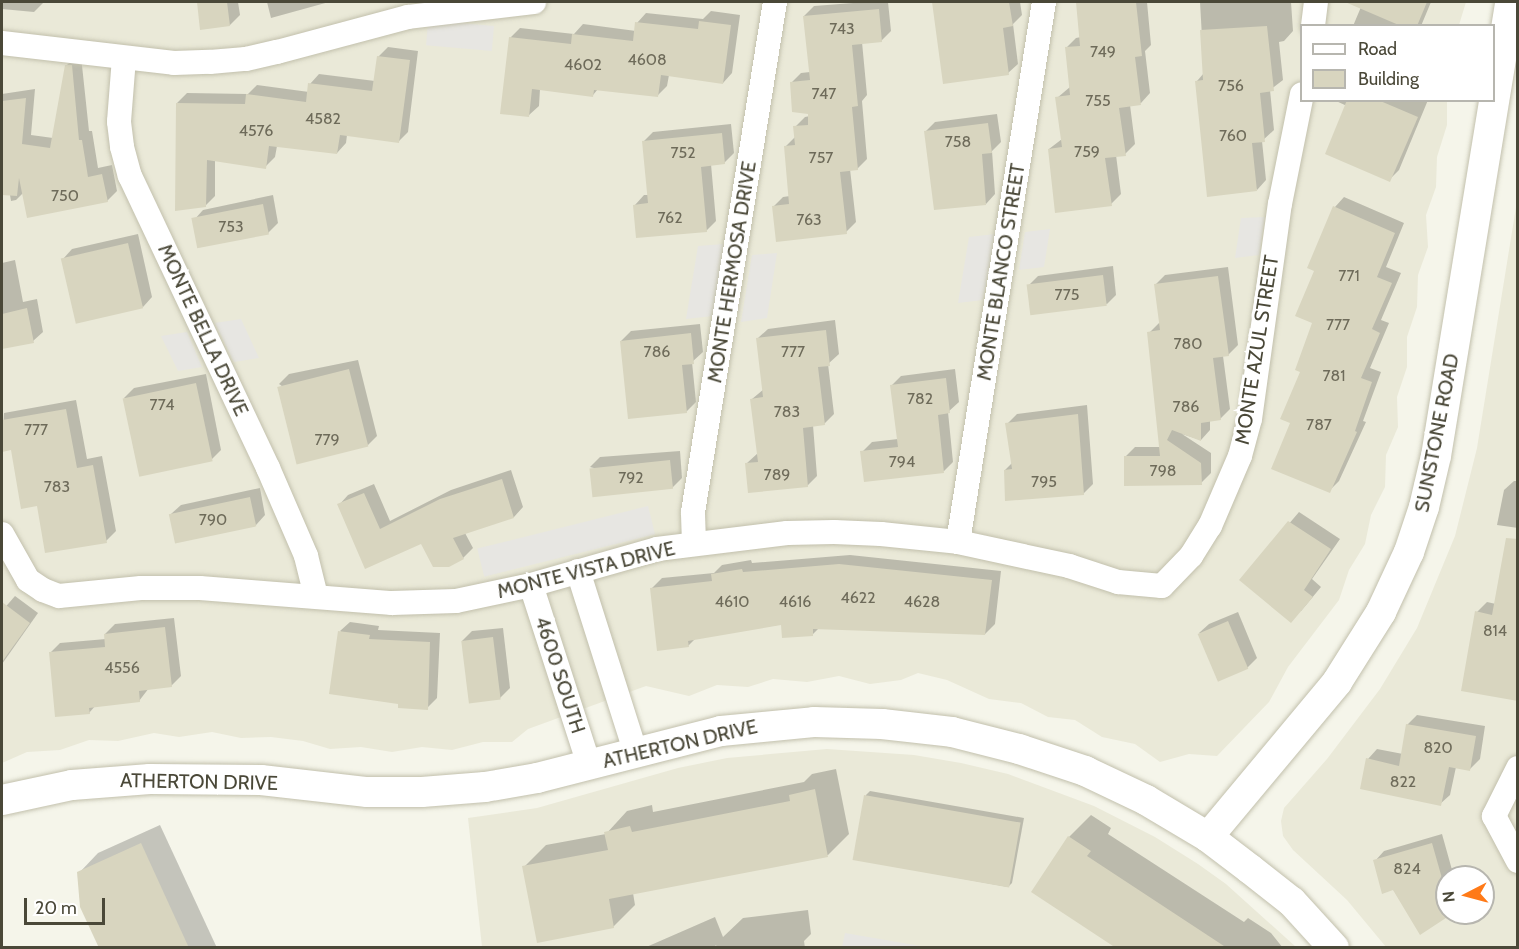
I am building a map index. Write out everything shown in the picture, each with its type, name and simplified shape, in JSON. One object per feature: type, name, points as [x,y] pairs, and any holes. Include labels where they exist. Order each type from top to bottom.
[{"type":"street","points":[[2,43],[174,63],[246,59],[408,17],[534,2]]},
{"type":"street","name":"MONTE HERMOSA DRIVE","points":[[694,543],[693,512],[775,2]]},
{"type":"street","name":"MONTE BLANCO STREET","points":[[958,542],[1044,2]]},
{"type":"street","points":[[1313,24],[1316,2]]},
{"type":"street","name":"SUNSTONE ROAD","points":[[1495,94],[1510,2]]},
{"type":"street","name":"MONTE BELLA DRIVE","points":[[124,58],[119,122],[122,147],[130,176],[268,468],[306,556],[316,596]]},
{"type":"street","name":"MONTE AZUL STREET","points":[[1162,586],[1191,556],[1210,526],[1240,456],[1250,419],[1280,204],[1300,102]]},
{"type":"street","name":"SUNSTONE ROAD","points":[[1208,837],[1325,700],[1381,612],[1409,552],[1424,507],[1436,456],[1494,102]]},
{"type":"street","name":"MONTE VISTA DRIVE","points":[[2,534],[18,567],[28,580],[43,590],[59,596],[141,588],[200,588],[392,603],[456,601],[531,585],[657,549],[787,533],[834,532],[958,542],[1048,561],[1118,582],[1162,586]]},
{"type":"street","points":[[578,571],[635,751]]},
{"type":"street","name":"4600 SOUTH","points":[[531,585],[589,765]]},
{"type":"street","name":"ATHERTON DRIVE","points":[[2,801],[72,785],[150,779],[261,780],[367,792],[422,792],[485,787],[589,765],[635,751],[720,731],[775,724],[882,724],[952,732],[1019,749],[1086,771],[1146,800],[1208,837],[1292,902],[1334,948]]},
{"type":"street","points":[[1518,768],[1494,816],[1518,861]]},
{"type":"shaded area","points":[[2,2],[1466,2],[1459,24],[1300,24],[1300,102],[1447,102],[1447,125],[1437,157],[1436,187],[1426,215],[1428,247],[1418,275],[1417,307],[1407,337],[1407,367],[1397,397],[1398,427],[1386,455],[1385,487],[1371,515],[1365,544],[1349,570],[1339,600],[1288,667],[1269,702],[1217,756],[1189,754],[1160,762],[1135,744],[1102,737],[1075,720],[1048,717],[1021,703],[989,699],[947,680],[918,673],[901,680],[870,684],[839,676],[807,682],[773,679],[748,687],[717,685],[689,696],[646,686],[528,729],[512,742],[483,742],[452,750],[422,747],[392,752],[361,747],[330,749],[303,741],[271,737],[241,738],[212,732],[179,737],[154,733],[118,741],[89,740],[60,750],[27,752],[2,763]]},
{"type":"shaded area","points":[[428,20],[494,26],[492,51],[426,45]]},
{"type":"shaded area","points":[[1517,201],[1517,947],[1386,947],[1347,900],[1293,850],[1283,836],[1281,821],[1284,808],[1327,759],[1380,689],[1417,628],[1455,536],[1477,448]]},
{"type":"shaded area","points":[[1265,217],[1259,255],[1235,258],[1241,218]]},
{"type":"shaded area","points":[[1050,229],[1044,267],[1019,270],[1025,232]]},
{"type":"shaded area","points":[[995,234],[983,300],[958,303],[969,237]]},
{"type":"shaded area","points":[[724,244],[713,316],[686,319],[698,246]]},
{"type":"shaded area","points":[[777,253],[767,318],[741,322],[752,255]]},
{"type":"shaded area","points":[[241,319],[259,358],[234,362],[215,323]]},
{"type":"shaded area","points":[[187,332],[202,367],[178,371],[161,336]]},
{"type":"shaded area","points":[[648,506],[655,534],[484,577],[477,549]]},
{"type":"shaded area","points":[[827,749],[914,755],[961,763],[1008,774],[1094,806],[1155,837],[1198,864],[1226,884],[1296,947],[482,947],[468,818],[537,808],[678,768],[727,758]]},
{"type":"shaded area","points":[[845,933],[926,947],[842,947]]},
{"type":"building","points":[[197,2],[227,2],[230,26],[200,30]]},
{"type":"building","points":[[932,2],[1009,2],[1013,26],[1003,28],[1009,75],[943,84]]},
{"type":"building","points":[[1076,2],[1136,2],[1142,56],[1135,57],[1141,105],[1119,108],[1126,156],[1105,158],[1112,206],[1055,213],[1048,149],[1062,147],[1055,97],[1070,95],[1065,47],[1080,46]]},
{"type":"building","points":[[1345,2],[1427,2],[1418,24],[1396,24]]},
{"type":"building","points":[[879,9],[882,42],[852,45],[858,106],[852,107],[858,170],[840,172],[847,234],[776,242],[772,206],[789,204],[784,146],[795,145],[793,126],[808,125],[808,114],[792,112],[790,82],[810,80],[803,16]]},
{"type":"building","points":[[699,21],[731,25],[723,84],[661,75],[658,97],[594,90],[593,97],[532,89],[529,117],[500,114],[509,37],[571,44],[572,34],[633,41],[635,22],[698,29]]},
{"type":"building","points":[[1267,26],[1274,91],[1260,93],[1265,142],[1252,143],[1257,191],[1207,197],[1195,81],[1203,80],[1200,30]]},
{"type":"building","points":[[377,56],[410,60],[399,143],[340,135],[337,154],[269,146],[266,169],[207,160],[206,207],[175,211],[176,103],[245,104],[246,94],[306,102],[308,83],[372,91]]},
{"type":"building","points":[[65,65],[72,65],[79,140],[82,140],[88,177],[102,174],[108,202],[27,218],[19,178],[17,196],[2,195],[2,101],[26,98],[22,144],[50,148]]},
{"type":"building","points":[[1346,102],[1383,102],[1418,117],[1390,182],[1325,154]]},
{"type":"building","points":[[988,123],[992,153],[982,154],[986,205],[934,210],[924,131]]},
{"type":"building","points":[[722,133],[725,164],[701,167],[707,232],[636,238],[633,205],[648,203],[642,141]]},
{"type":"building","points":[[263,204],[269,234],[197,248],[191,218]]},
{"type":"building","points":[[1333,206],[1395,233],[1377,277],[1392,283],[1372,329],[1380,333],[1361,378],[1372,382],[1355,431],[1357,432],[1330,493],[1271,469],[1290,423],[1280,419],[1300,372],[1295,370],[1312,323],[1295,316],[1314,271],[1307,268]]},
{"type":"building","points":[[128,243],[143,308],[76,324],[61,259]]},
{"type":"building","points":[[1103,275],[1107,306],[1030,315],[1027,284]]},
{"type":"building","points":[[1218,276],[1229,356],[1213,358],[1221,420],[1201,423],[1201,441],[1172,430],[1167,440],[1201,463],[1202,485],[1124,486],[1124,456],[1160,456],[1147,332],[1160,330],[1154,284]]},
{"type":"building","points":[[27,308],[34,343],[2,349],[2,314]]},
{"type":"building","points":[[826,330],[830,366],[818,367],[825,425],[803,428],[808,487],[748,493],[745,463],[758,462],[750,399],[763,397],[756,338]]},
{"type":"building","points":[[691,333],[694,364],[682,365],[687,413],[628,419],[620,341]]},
{"type":"building","points":[[349,369],[368,447],[297,465],[277,387]]},
{"type":"building","points":[[946,378],[950,413],[938,415],[944,473],[864,482],[860,451],[898,447],[890,385]]},
{"type":"building","points":[[196,383],[213,461],[139,477],[123,399]]},
{"type":"building","points":[[66,409],[77,468],[93,465],[107,543],[45,553],[37,506],[21,509],[11,450],[2,452],[2,420]]},
{"type":"building","points":[[1078,414],[1084,495],[1005,501],[1004,470],[1012,469],[1005,423]]},
{"type":"building","points":[[670,460],[673,489],[592,497],[589,468]]},
{"type":"building","points":[[502,479],[514,518],[453,538],[464,559],[449,567],[433,567],[421,544],[365,569],[337,504],[364,493],[380,529],[440,499]]},
{"type":"building","points":[[250,497],[256,526],[175,544],[169,514]]},
{"type":"building","points":[[1288,521],[1331,549],[1304,590],[1313,597],[1291,623],[1239,580]]},
{"type":"building","points":[[1506,538],[1518,539],[1518,701],[1461,691],[1475,611],[1492,615]]},
{"type":"building","points":[[839,564],[992,580],[985,635],[813,629],[813,636],[782,638],[781,625],[688,641],[689,647],[657,651],[650,588],[712,581],[711,574],[742,569],[743,572]]},
{"type":"building","points":[[2,602],[30,623],[2,662]]},
{"type":"building","points":[[1228,621],[1248,669],[1218,682],[1198,634]]},
{"type":"building","points":[[165,627],[172,687],[139,691],[140,702],[89,708],[90,714],[55,717],[49,652],[105,647],[104,634]]},
{"type":"building","points":[[338,631],[370,635],[369,639],[430,642],[428,710],[398,708],[398,704],[329,694]]},
{"type":"building","points":[[493,637],[501,700],[469,703],[461,641]]},
{"type":"building","points":[[1406,724],[1476,736],[1470,771],[1449,767],[1441,806],[1360,789],[1366,758],[1399,766]]},
{"type":"building","points":[[815,789],[828,857],[609,899],[614,928],[537,943],[522,866],[608,850],[604,832],[630,826],[632,832],[790,801],[789,795]]},
{"type":"building","points":[[864,795],[1021,823],[1009,888],[853,860]]},
{"type":"building","points":[[1068,836],[1091,851],[1087,856],[1227,948],[1116,948],[1031,892]]},
{"type":"building","points":[[141,843],[189,948],[99,948],[80,907],[77,872]]},
{"type":"building","points":[[1432,843],[1438,865],[1435,865],[1435,925],[1420,935],[1393,890],[1382,894],[1373,860]]}]
